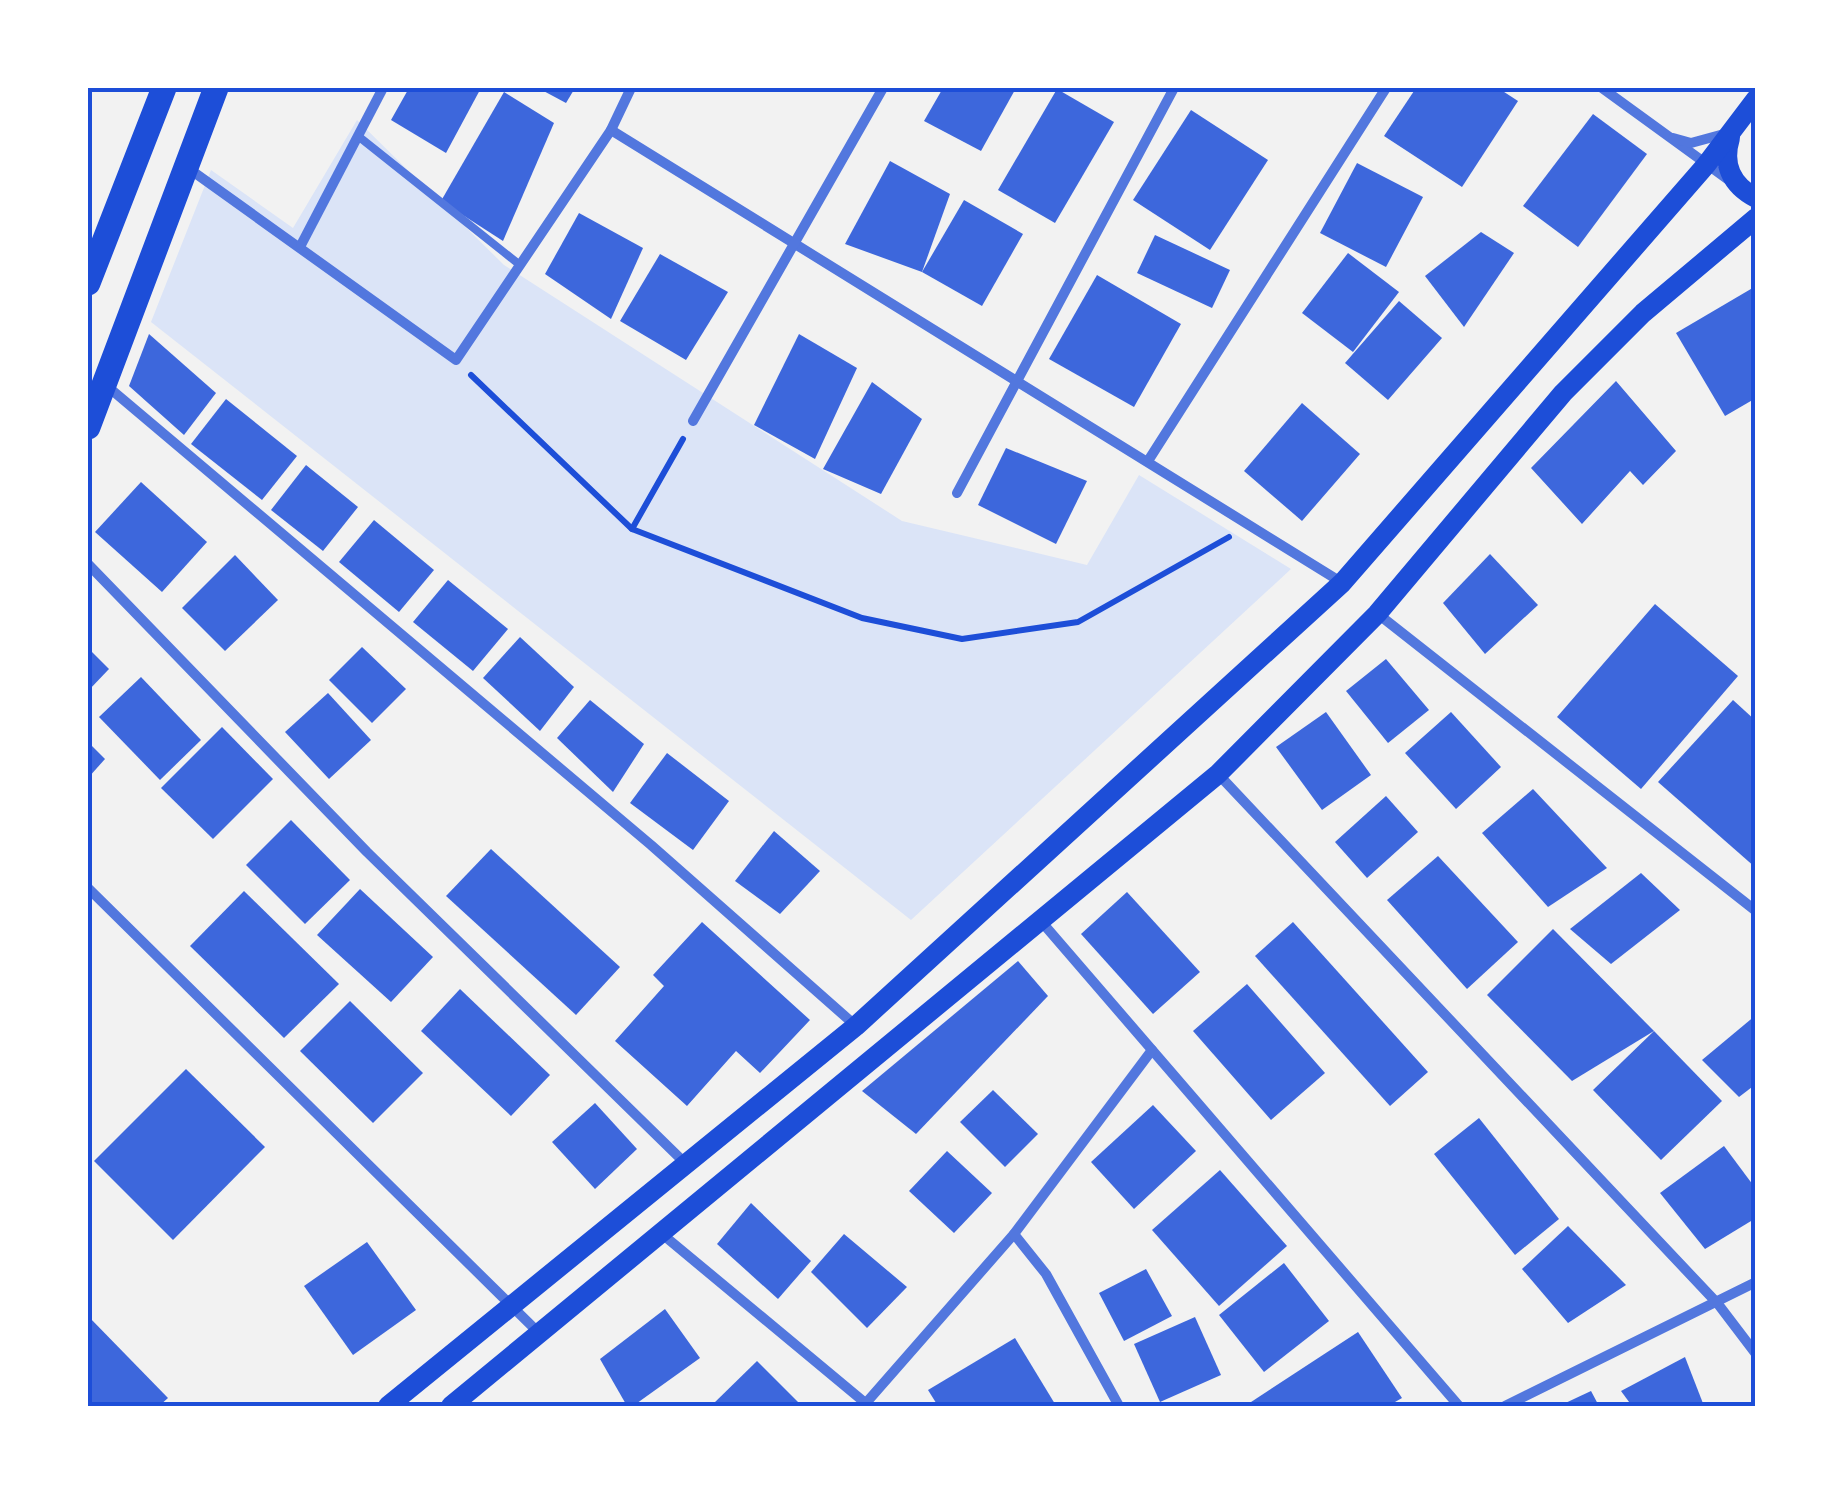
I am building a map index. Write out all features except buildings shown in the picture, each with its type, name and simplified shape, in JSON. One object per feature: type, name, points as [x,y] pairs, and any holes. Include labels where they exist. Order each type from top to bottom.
[{"type":"main road","points":[[88,283],[164,88]]},
{"type":"main road","points":[[88,426],[216,88]]},
{"type":"main road","points":[[388,1406],[515,1308],[856,1026],[1342,582],[1748,119],[1756,99]]},
{"type":"main road","points":[[1748,119],[1731,136],[1727,164],[1749,194]]},
{"type":"main road","points":[[451,1406],[1218,774],[1377,614],[1562,394],[1643,313],[1756,218]]},
{"type":"street","points":[[301,245],[383,88]]},
{"type":"street","points":[[184,166],[301,245],[456,360],[611,130],[631,88]]},
{"type":"street","points":[[693,421],[883,88]]},
{"type":"street","points":[[958,493],[1174,88]]},
{"type":"street","points":[[1148,461],[1386,88]]},
{"type":"street","points":[[1602,88],[1749,194]]},
{"type":"street","points":[[1667,136],[1704,141],[1748,119]]},
{"type":"street","points":[[611,130],[794,247],[1253,524],[1342,582]]},
{"type":"street","points":[[103,382],[651,844],[856,1026]]},
{"type":"street","points":[[88,564],[368,852],[686,1164]]},
{"type":"street","points":[[1377,614],[1756,912]]},
{"type":"street","points":[[1218,774],[1718,1304],[1756,1354]]},
{"type":"street","points":[[88,888],[540,1334]]},
{"type":"street","points":[[1040,920],[1459,1406]]},
{"type":"street","points":[[662,1234],[868,1405],[1014,1234],[1152,1050]]},
{"type":"street","points":[[1014,1234],[1046,1274],[1119,1406]]},
{"type":"street","points":[[1505,1406],[1756,1282]]},
{"type":"lane","points":[[358,136],[520,265]]},
{"type":"path","points":[[456,360],[632,529],[862,618],[962,639],[1078,622],[1253,524]]},
{"type":"path","points":[[632,529],[693,421]]},
{"type":"shaded area","points":[[357,120],[504,265],[902,521],[1087,565],[1139,475],[1291,569],[911,920],[151,322],[211,170],[293,228]]}]
